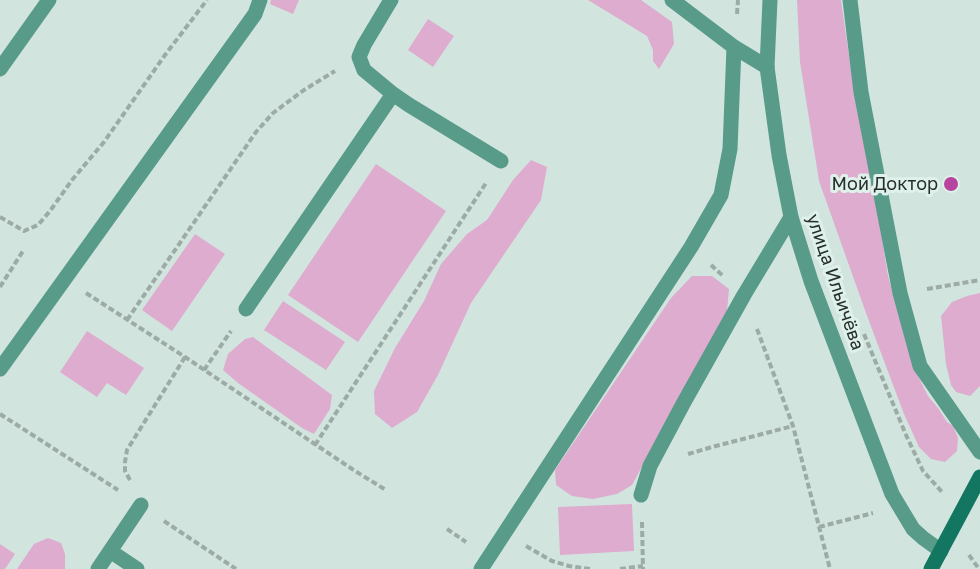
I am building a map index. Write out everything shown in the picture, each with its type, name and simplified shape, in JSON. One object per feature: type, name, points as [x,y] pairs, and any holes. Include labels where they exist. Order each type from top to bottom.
[{"type":"main road","points":[[931,569],[980,477]]},
{"type":"street","points":[[0,69],[49,0]]},
{"type":"street","points":[[0,369],[255,14],[260,0]]},
{"type":"street","points":[[391,0],[359,57],[364,70],[393,94],[501,161]]},
{"type":"street","points":[[672,0],[734,47],[767,67]]},
{"type":"street","name":"улица Ильичёва","points":[[770,0],[767,67],[779,155],[791,217],[811,281],[892,494],[913,529],[941,551]]},
{"type":"street","points":[[850,0],[861,92],[900,293],[920,366],[980,452]]},
{"type":"street","points":[[481,569],[691,247],[721,195],[730,149],[734,47]]},
{"type":"street","points":[[246,309],[393,94]]},
{"type":"street","points":[[641,495],[650,466],[683,404],[791,217]]},
{"type":"street","points":[[98,569],[141,505]]},
{"type":"street","points":[[110,551],[137,569]]},
{"type":"path","points":[[0,217],[24,231],[38,225],[104,142],[207,0]]},
{"type":"path","points":[[126,320],[256,132],[273,113],[304,90],[359,57]]},
{"type":"path","points":[[315,445],[501,161]]},
{"type":"path","points":[[691,247],[744,295],[793,426],[830,569]]},
{"type":"path","points":[[0,287],[23,251]]},
{"type":"path","points":[[65,280],[386,490]]},
{"type":"path","points":[[900,293],[980,280]]},
{"type":"path","points":[[204,370],[246,309]]},
{"type":"path","points":[[861,327],[922,471],[945,495]]},
{"type":"path","points":[[185,357],[127,450],[125,471],[141,505],[236,569]]},
{"type":"path","points":[[0,414],[89,472]]},
{"type":"path","points":[[684,456],[793,426]]},
{"type":"path","points":[[620,569],[643,568],[641,495]]},
{"type":"path","points":[[819,527],[900,506]]},
{"type":"path","points":[[504,534],[552,561],[590,569]]},
{"type":"path","points":[[968,555],[979,569]]},
{"type":"shaded area","points":[[271,0],[299,0],[293,14],[270,4]]},
{"type":"shaded area","points":[[588,0],[641,0],[672,22],[674,44],[659,69],[653,61],[653,50],[647,36]]},
{"type":"shaded area","points":[[797,0],[841,0],[851,70],[888,276],[913,366],[928,396],[947,422],[953,426],[958,438],[957,451],[945,462],[931,459],[919,447],[904,414],[819,181],[800,62]]},
{"type":"shaded area","points":[[428,19],[454,36],[433,67],[408,50]]},
{"type":"shaded area","points":[[531,160],[547,167],[541,200],[471,303],[438,375],[417,412],[392,428],[375,414],[374,391],[395,348],[424,301],[441,264],[467,234],[487,220],[513,180]]},
{"type":"shaded area","points":[[376,164],[446,211],[358,342],[288,295]]},
{"type":"shaded area","points":[[195,234],[225,254],[172,331],[142,310]]},
{"type":"shaded area","points":[[692,276],[712,276],[729,289],[727,311],[632,485],[617,494],[593,499],[572,496],[556,485],[555,470],[671,298]]},
{"type":"shaded area","points":[[980,293],[980,386],[970,396],[956,392],[951,385],[946,364],[941,316],[952,302]]},
{"type":"shaded area","points":[[283,301],[345,342],[326,370],[264,330]]},
{"type":"shaded area","points":[[87,331],[144,368],[126,395],[107,383],[97,397],[60,372]]},
{"type":"shaded area","points":[[253,337],[332,395],[330,409],[314,434],[238,383],[223,370],[228,354],[245,339]]},
{"type":"shaded area","points":[[632,504],[634,551],[560,555],[558,507]]},
{"type":"shaded area","points":[[48,538],[61,543],[65,554],[65,569],[17,569],[34,544]]},
{"type":"shaded area","points":[[0,544],[15,554],[5,569],[0,569]]},
{"type":"place","name":"Мой Доктор","points":[[951,184]]}]
